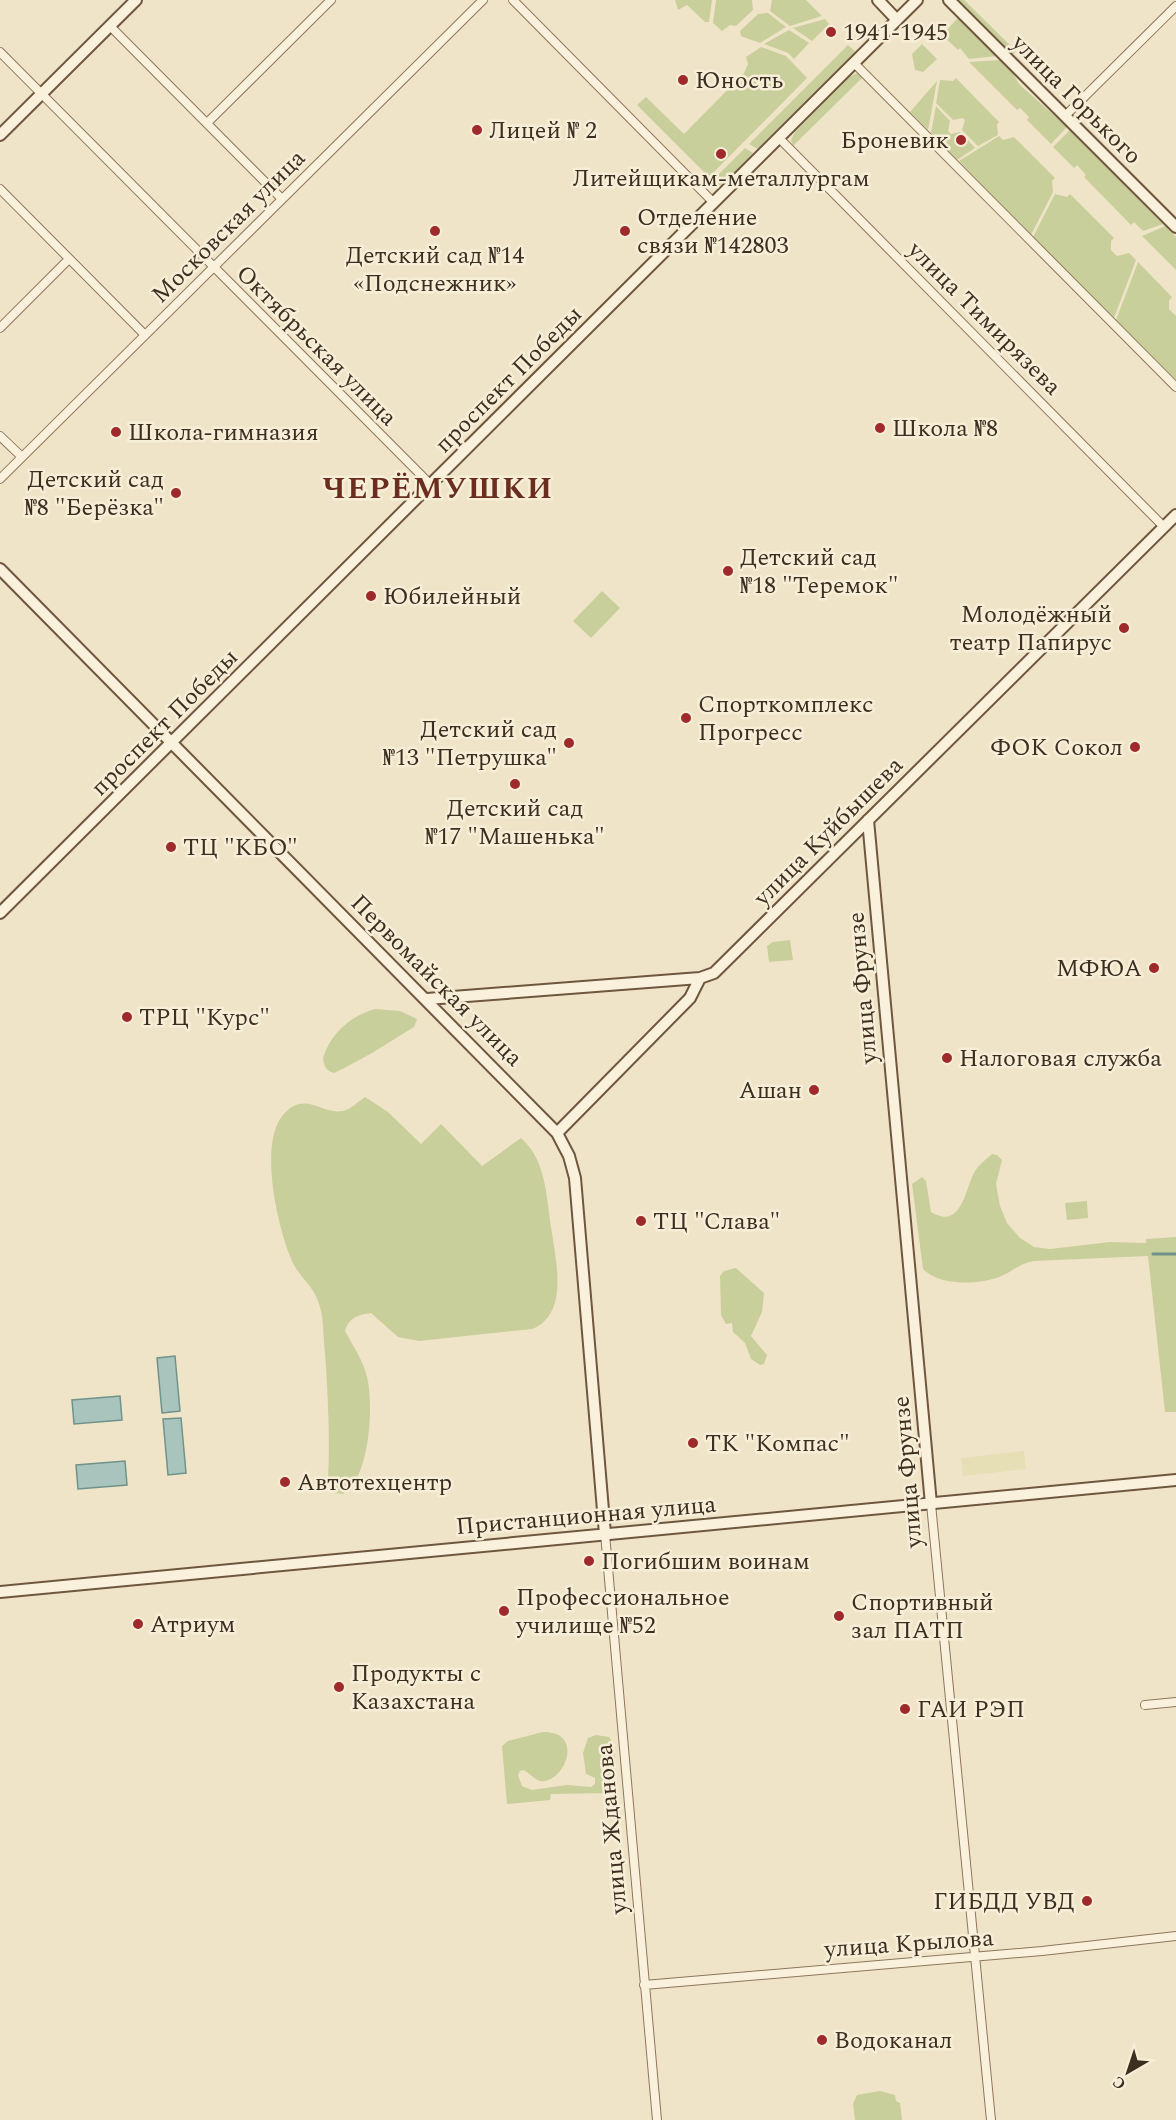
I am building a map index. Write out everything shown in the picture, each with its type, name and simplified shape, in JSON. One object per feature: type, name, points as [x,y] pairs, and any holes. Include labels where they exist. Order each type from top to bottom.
[{"type":"main road","points":[[0,135],[136,0]]},
{"type":"main road","points":[[878,0],[897,20]]},
{"type":"main road","name":"проспект Победы","points":[[0,913],[779,138],[858,66],[917,0]]},
{"type":"main road","name":"улица Горького","points":[[949,0],[1176,227]]},
{"type":"main road","name":"улица Куйбышева","points":[[427,999],[700,978],[720,967],[1176,515]]},
{"type":"main road","name":"Первомайская улица","points":[[0,569],[557,1133],[569,1156],[575,1178],[605,1534]]},
{"type":"main road","name":"улица Фрунзе","points":[[868,820],[932,1504]]},
{"type":"main road","points":[[557,1133],[690,998],[700,978]]},
{"type":"main road","name":"Пристанционная улица","points":[[0,1592],[1176,1480]]},
{"type":"street","points":[[207,123],[331,0]]},
{"type":"street","name":"Московская улица","points":[[0,479],[483,0]]},
{"type":"street","points":[[513,0],[714,203]]},
{"type":"street","points":[[1065,116],[1176,6]]},
{"type":"street","points":[[110,26],[282,199]]},
{"type":"street","name":"Октябрьская улица","points":[[0,52],[431,485]]},
{"type":"street","points":[[858,66],[1176,387]]},
{"type":"street","name":"улица Тимирязева","points":[[779,138],[1164,527]]},
{"type":"street","points":[[0,189],[145,335]]},
{"type":"street","points":[[0,328],[69,259]]},
{"type":"street","points":[[0,436],[22,457]]},
{"type":"street","name":"улица Фрунзе","points":[[932,1504],[991,2120]]},
{"type":"street","name":"улица Жданова","points":[[605,1534],[657,2120]]},
{"type":"street","points":[[1145,1705],[1176,1702]]},
{"type":"street","name":"улица Крылова","points":[[644,1985],[977,1957],[1176,1936]]},
{"type":"shaded area","points":[[1024,1451],[1026,1469],[963,1476],[961,1458]]},
{"type":"green space","points":[[675,0],[712,0],[709,22],[705,22],[687,5],[678,10]]},
{"type":"green space","points":[[716,0],[752,0],[753,10],[736,26],[730,25],[722,31],[713,23]]},
{"type":"green space","points":[[772,0],[806,0],[822,16],[790,26],[770,11]]},
{"type":"green space","points":[[956,0],[964,0],[1016,51],[1012,55]]},
{"type":"green space","points":[[768,13],[786,27],[760,43],[741,36],[740,31],[758,14]]},
{"type":"green space","points":[[958,18],[997,56],[969,59],[960,48],[958,50],[942,35]]},
{"type":"green space","points":[[825,19],[829,24],[812,41],[793,28]]},
{"type":"green space","points":[[789,30],[809,43],[794,59],[788,53],[764,44]]},
{"type":"green space","points":[[922,44],[937,59],[923,72],[915,70],[912,54]]},
{"type":"green space","points":[[848,45],[856,52],[758,149],[749,144]]},
{"type":"green space","points":[[761,47],[786,56],[807,78],[709,177],[637,105],[646,97],[684,134],[744,73],[748,64],[746,57]]},
{"type":"green space","points":[[1000,60],[1011,70],[1019,84],[1067,127],[1051,144],[1027,120],[1029,117],[1020,108],[1017,110],[969,62]]},
{"type":"green space","points":[[857,73],[863,77],[793,146],[791,140],[795,132],[849,77]]},
{"type":"green space","points":[[956,78],[999,122],[998,135],[978,146],[962,130],[965,120],[962,118],[953,120],[936,103],[940,80],[953,81]]},
{"type":"green space","points":[[937,81],[928,130],[910,112]]},
{"type":"green space","points":[[936,106],[950,121],[948,131],[951,134],[960,132],[964,136],[959,134],[955,139],[962,146],[966,142],[965,137],[975,148],[957,160],[931,133]]},
{"type":"green space","points":[[1070,130],[1163,224],[1143,231],[1134,222],[1131,225],[1084,177],[1086,175],[1077,165],[1074,168],[1053,147]]},
{"type":"green space","points":[[999,136],[1003,140],[1014,137],[1055,178],[1052,181],[1053,192],[1031,235],[959,161]]},
{"type":"green space","points":[[745,148],[753,153],[733,176],[721,185],[707,186]]},
{"type":"green space","points":[[1055,194],[1067,197],[1070,194],[1114,238],[1111,241],[1111,250],[1117,256],[1129,253],[1136,260],[1114,318],[1033,237]]},
{"type":"green space","points":[[1165,226],[1176,237],[1176,270],[1142,236]]},
{"type":"green space","points":[[1138,262],[1172,297],[1169,301],[1169,309],[1176,316],[1176,380],[1116,320]]},
{"type":"green space","points":[[602,591],[620,608],[591,638],[573,621]]},
{"type":"green space","points":[[790,940],[793,960],[769,962],[767,946],[773,942]]},
{"type":"green space","points":[[375,1009],[400,1011],[417,1019],[414,1027],[355,1063],[334,1073],[329,1071],[323,1058],[336,1034],[349,1021]]},
{"type":"green space","points":[[365,1097],[388,1112],[421,1144],[441,1124],[482,1166],[521,1138],[536,1158],[544,1182],[556,1258],[557,1286],[556,1300],[551,1312],[544,1322],[532,1329],[419,1341],[398,1337],[371,1313],[351,1320],[345,1331],[367,1377],[370,1422],[368,1440],[359,1473],[352,1486],[343,1494],[335,1493],[328,1480],[328,1401],[321,1312],[315,1293],[292,1261],[281,1229],[273,1187],[272,1146],[276,1128],[283,1115],[291,1107],[307,1104],[338,1111],[348,1109]]},
{"type":"green space","points":[[992,1154],[1002,1160],[996,1184],[1000,1206],[1007,1223],[1020,1238],[1034,1247],[1050,1249],[1110,1242],[1146,1243],[1146,1239],[1176,1237],[1176,1412],[1165,1412],[1148,1256],[1034,1261],[999,1277],[981,1282],[939,1279],[923,1269],[912,1184],[922,1177],[926,1181],[931,1212],[941,1216],[950,1216],[961,1205],[975,1171]]},
{"type":"green space","points":[[1087,1201],[1088,1218],[1067,1220],[1065,1203]]},
{"type":"green space","points":[[736,1268],[764,1293],[762,1312],[751,1336],[767,1355],[764,1364],[760,1365],[751,1359],[745,1343],[733,1332],[732,1323],[726,1324],[721,1315],[720,1276],[724,1271]]},
{"type":"green space","points":[[543,1732],[556,1734],[564,1740],[567,1758],[557,1775],[549,1780],[540,1781],[524,1770],[520,1771],[518,1775],[522,1786],[532,1790],[567,1785],[591,1787],[595,1784],[595,1778],[586,1774],[583,1753],[588,1738],[596,1735],[609,1737],[614,1748],[616,1773],[612,1793],[551,1794],[550,1800],[507,1804],[502,1746],[508,1741]]},
{"type":"green space","points":[[880,2091],[895,2095],[896,2101],[900,2103],[902,2120],[855,2120],[853,2104],[857,2095]]},
{"type":"water","points":[[175,1356],[180,1411],[162,1413],[157,1358]]},
{"type":"water","points":[[120,1396],[122,1420],[74,1424],[72,1400]]},
{"type":"water","points":[[181,1418],[186,1473],[168,1475],[163,1419]]},
{"type":"water","points":[[125,1461],[127,1485],[78,1489],[76,1465]]},
{"type":"waterway","points":[[1153,1254],[1176,1254]]},
{"type":"place","name":"1941-1945","points":[[831,32]]},
{"type":"place","name":"Юность","points":[[683,80]]},
{"type":"place","name":"Лицей № 2","points":[[477,130]]},
{"type":"place","name":"Броневик","points":[[961,140]]},
{"type":"place","name":"Литейщикам-металлургам","points":[[721,154]]},
{"type":"place","name":"Детский сад №14 «Подснежник»","points":[[435,231]]},
{"type":"place","name":"Отделение связи №142803","points":[[625,231]]},
{"type":"place","name":"Школа №8","points":[[880,428]]},
{"type":"place","name":"Школа-гимназия","points":[[116,432]]},
{"type":"place","name":"Детский сад №8 \"Берёзка\"","points":[[176,493]]},
{"type":"place","name":"Детский сад №18 \"Теремок\"","points":[[728,571]]},
{"type":"place","name":"Юбилейный","points":[[371,596]]},
{"type":"place","name":"Молодёжный театр Папирус","points":[[1124,628]]},
{"type":"place","name":"Спорткомплекс Прогресс","points":[[686,718]]},
{"type":"place","name":"Детский сад №13 \"Петрушка\"","points":[[569,743]]},
{"type":"place","name":"ФОК Сокол","points":[[1135,747]]},
{"type":"place","name":"Детский сад №17 \"Машенька\"","points":[[515,784]]},
{"type":"place","name":"ТЦ \"КБО\"","points":[[171,847]]},
{"type":"place","name":"МФЮА","points":[[1154,968]]},
{"type":"place","name":"ТРЦ \"Курс\"","points":[[127,1017]]},
{"type":"place","name":"Налоговая служба","points":[[947,1058]]},
{"type":"place","name":"Ашан","points":[[814,1090]]},
{"type":"place","name":"ТЦ \"Слава\"","points":[[641,1221]]},
{"type":"place","name":"ТК \"Компас\"","points":[[693,1443]]},
{"type":"place","name":"Автотехцентр","points":[[285,1482]]},
{"type":"place","name":"Погибшим воинам","points":[[589,1561]]},
{"type":"place","name":"Профессиональное училище №52","points":[[504,1611]]},
{"type":"place","name":"Спортивный зал ПАТП","points":[[839,1616]]},
{"type":"place","name":"Атриум","points":[[138,1624]]},
{"type":"place","name":"Продукты с Казахстана","points":[[339,1687]]},
{"type":"place","name":"ГАИ РЭП","points":[[905,1709]]},
{"type":"place","name":"ГИБДД УВД","points":[[1087,1901]]},
{"type":"place","name":"Водоканал","points":[[822,2040]]},
{"type":"district","name":"ЧЕРЁМУШКИ","points":[[438,488]]}]
